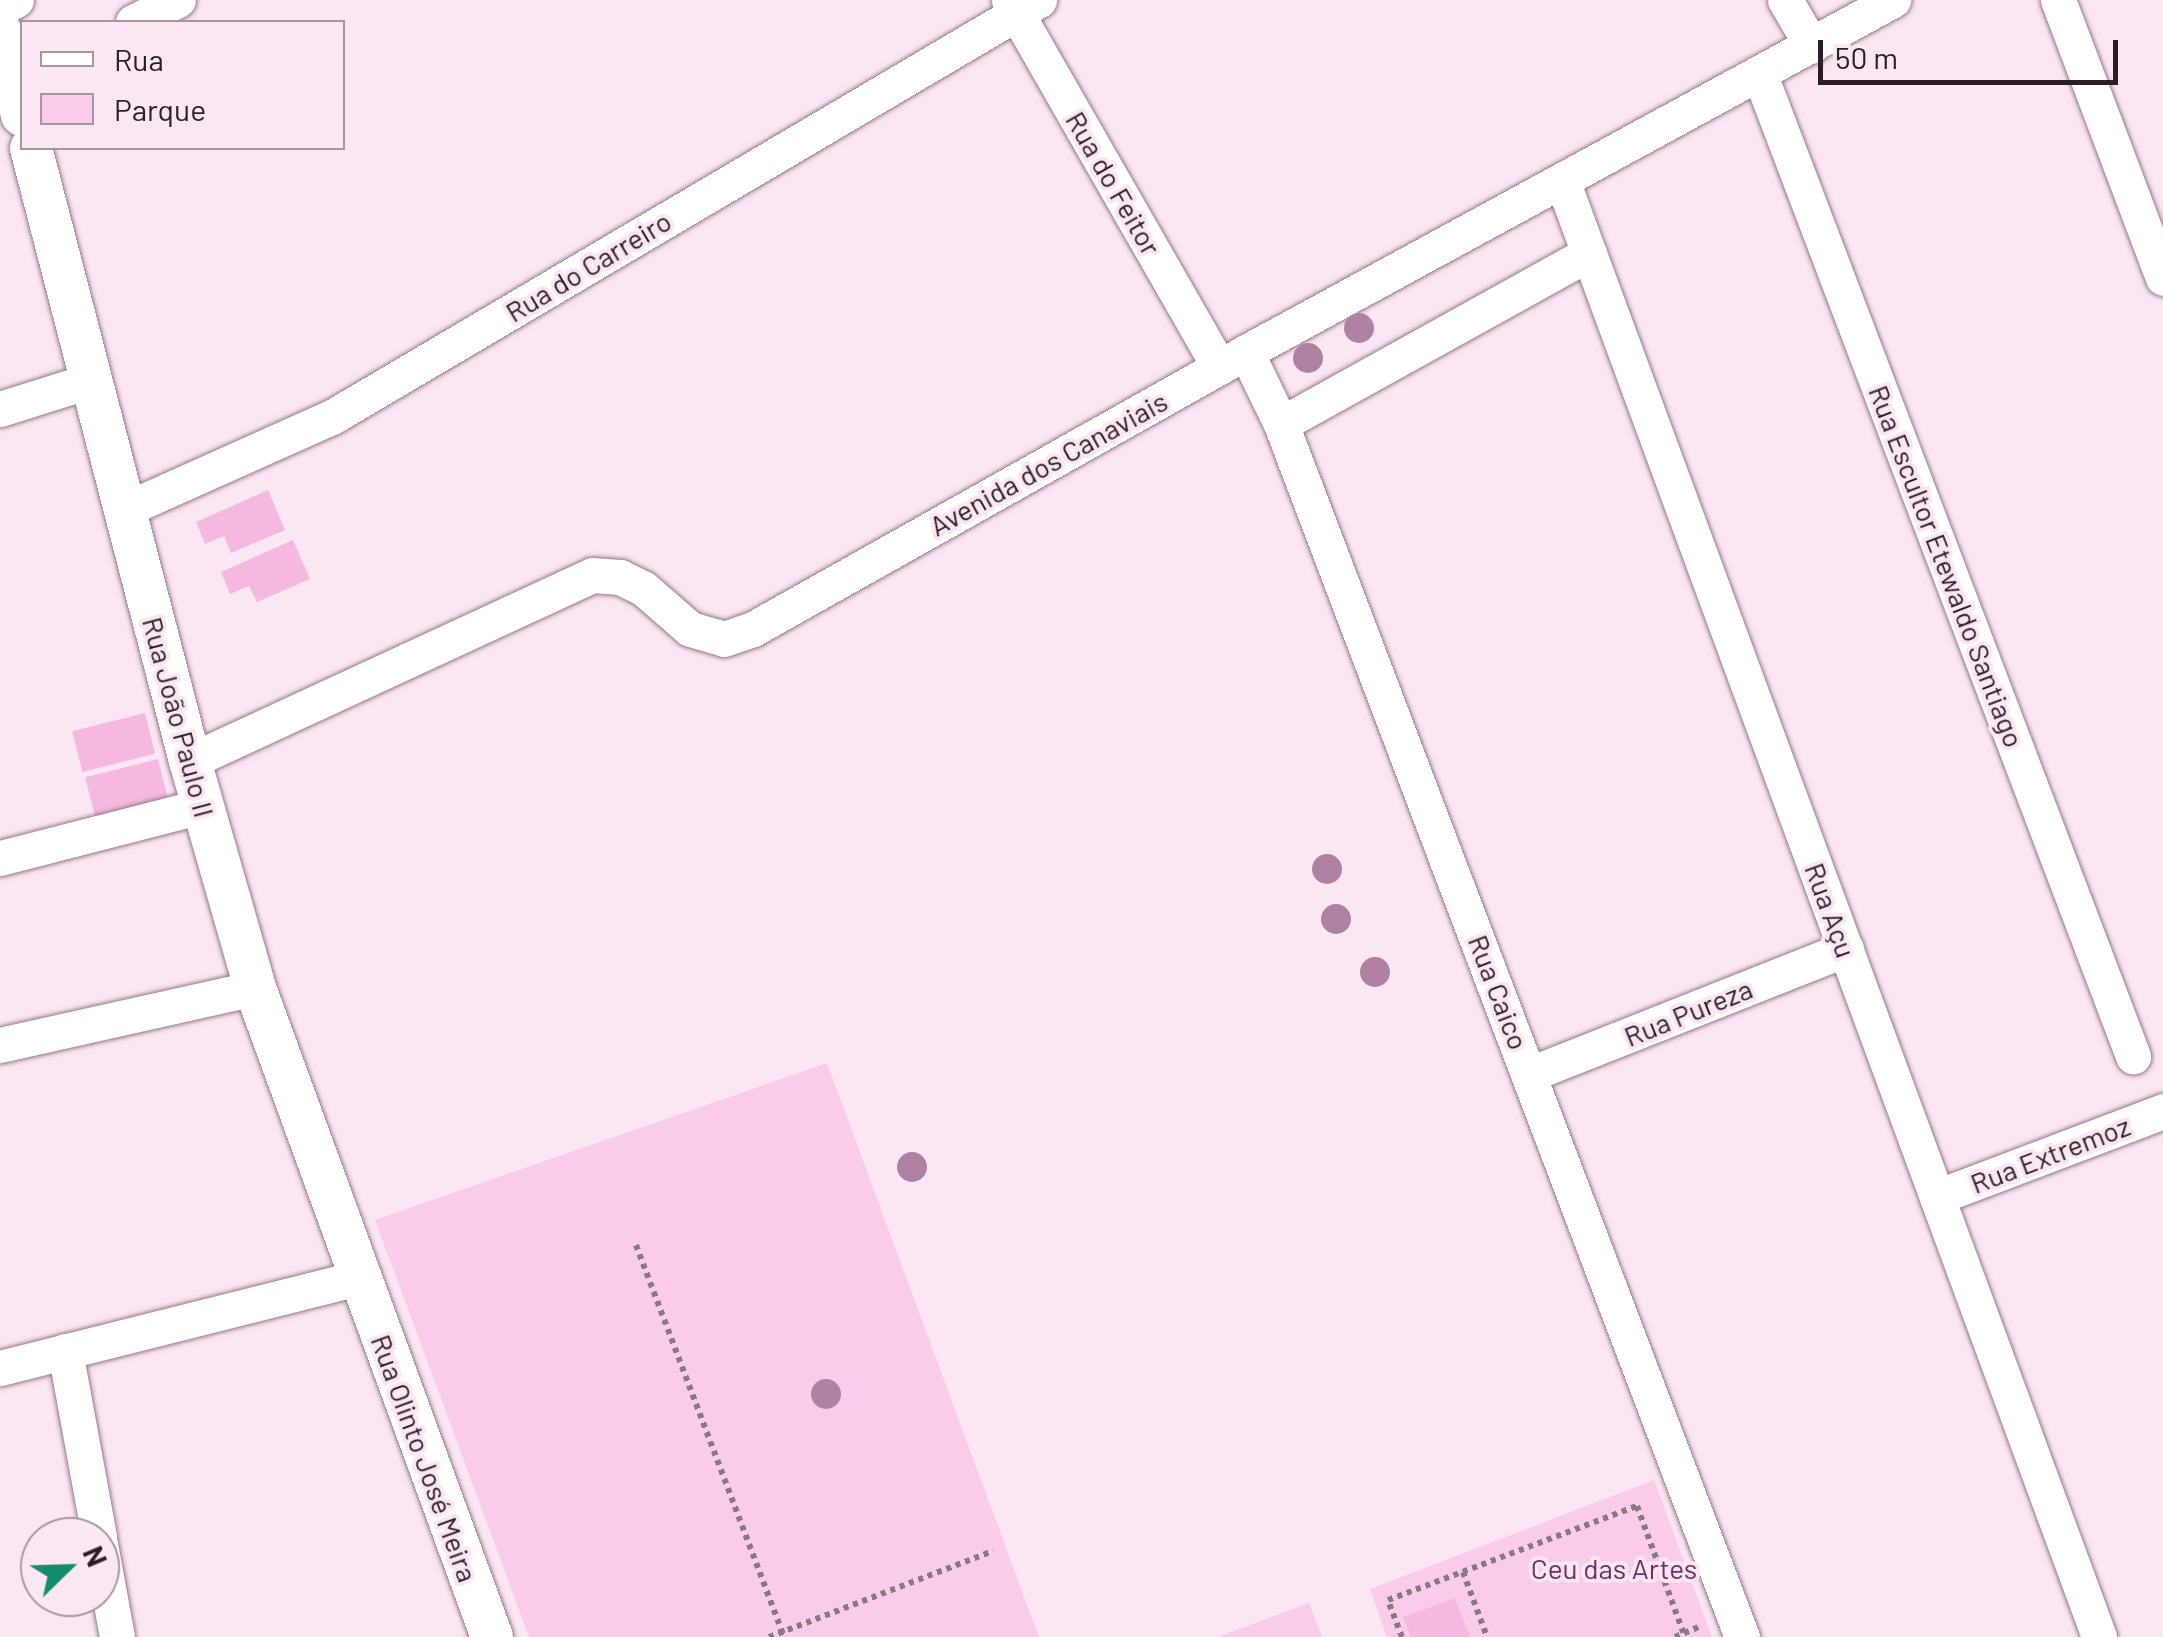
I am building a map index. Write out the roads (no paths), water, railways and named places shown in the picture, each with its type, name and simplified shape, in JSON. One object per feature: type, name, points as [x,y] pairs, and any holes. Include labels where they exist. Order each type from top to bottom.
[{"type":"street","points":[[0,8],[16,0]]},
{"type":"street","points":[[137,20],[178,0]]},
{"type":"street","points":[[1786,0],[1812,46]]},
{"type":"street","name":"Avenida dos Canaviais","points":[[190,761],[592,575],[620,576],[644,588],[690,629],[724,639],[753,629],[1233,360],[1760,76],[1893,0]]},
{"type":"street","points":[[2058,0],[2163,278]]},
{"type":"street","name":"Rua do Feitor","points":[[1021,4],[1233,360]]},
{"type":"street","name":"Rua do Carreiro","points":[[126,509],[332,417],[1021,4]]},
{"type":"street","points":[[0,30],[16,97]]},
{"type":"street","name":"Rua Escultor Etewaldo Santiago","points":[[1760,76],[2133,1056]]},
{"type":"street","name":"Rua João Paulo II","points":[[31,150],[202,806],[255,988],[358,1278]]},
{"type":"street","name":"Rua Açu","points":[[1563,183],[2099,1637]]},
{"type":"street","points":[[1282,424],[1588,253]]},
{"type":"street","name":"Rua Caico","points":[[1233,360],[1282,424],[1742,1637]]},
{"type":"street","points":[[0,409],[89,381]]},
{"type":"street","points":[[0,858],[202,806]]},
{"type":"street","name":"Rua Pureza","points":[[1530,1074],[1846,949]]},
{"type":"street","points":[[0,1044],[255,988]]},
{"type":"street","name":"Rua Extremoz","points":[[1936,1197],[2163,1111]]},
{"type":"street","points":[[0,1368],[358,1278]]},
{"type":"street","name":"Rua Olinto José Meira","points":[[358,1278],[492,1637]]},
{"type":"street","points":[[65,1351],[95,1517]]},
{"type":"park label","name":"Ceu das Artes","points":[[1614,1568]]}]
